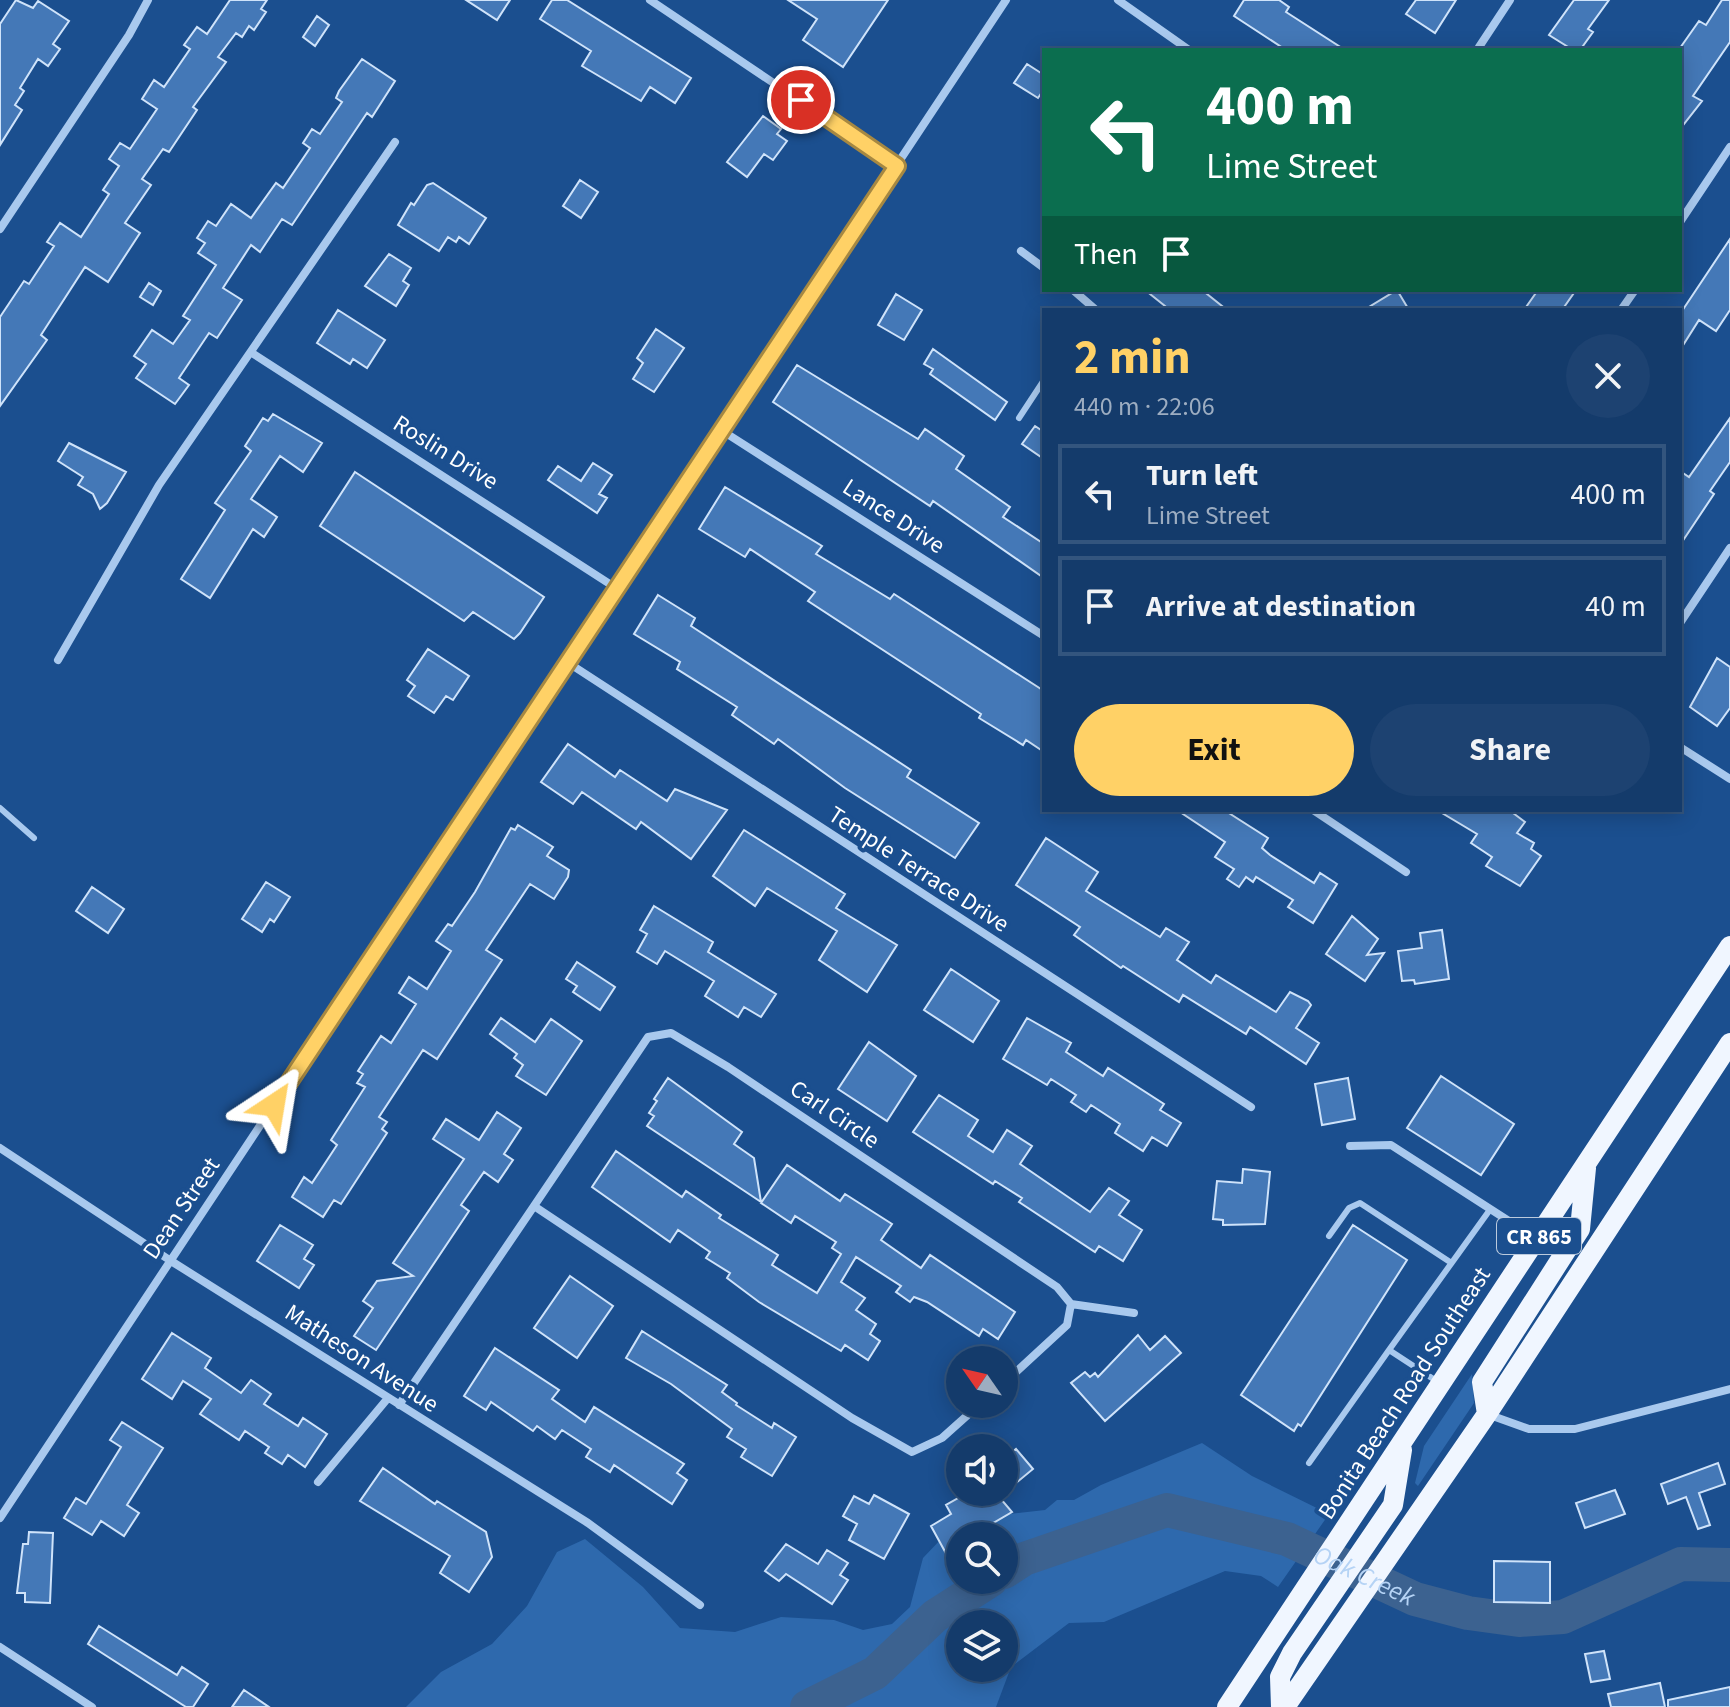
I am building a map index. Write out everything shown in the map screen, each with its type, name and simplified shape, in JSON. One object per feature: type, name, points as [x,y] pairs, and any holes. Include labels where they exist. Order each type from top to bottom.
[{"type":"main road","name":"Bonita Beach Road Southeast","points":[[1227,1707],[1730,946]]},
{"type":"main road","name":"CR 865","points":[[1283,1707],[1487,1414],[1730,1043]]},
{"type":"main road","points":[[1487,1414],[1482,1382],[1580,1229],[1586,1164]]},
{"type":"main road","points":[[1283,1707],[1280,1677],[1292,1653],[1393,1505],[1403,1443]]},
{"type":"street","points":[[0,229],[129,35],[148,0]]},
{"type":"street","points":[[650,0],[897,166]]},
{"type":"street","name":"Dean Street","points":[[0,1518],[1006,0]]},
{"type":"street","points":[[1118,0],[1186,48]]},
{"type":"street","points":[[1479,47],[1510,0]]},
{"type":"street","points":[[58,660],[159,485],[395,142]]},
{"type":"street","points":[[1682,219],[1730,147]]},
{"type":"street","points":[[1021,251],[1042,267]]},
{"type":"street","points":[[1075,292],[1093,308]]},
{"type":"street","name":"Roslin Drive","points":[[252,353],[616,588]]},
{"type":"street","name":"Lance Drive","points":[[721,430],[1042,635]]},
{"type":"street","points":[[1682,620],[1730,548]]},
{"type":"street","name":"Temple Terrace Drive","points":[[567,662],[1251,1107]]},
{"type":"street","points":[[1682,748],[1730,779]]},
{"type":"street","points":[[1316,812],[1406,872]]},
{"type":"street","name":"Carl Circle","points":[[399,1405],[648,1037],[671,1033],[728,1067],[1057,1287],[1071,1304]]},
{"type":"street","points":[[1350,1146],[1391,1145],[1489,1211],[1537,1239]]},
{"type":"street","name":"Matheson Avenue","points":[[0,1148],[171,1261],[588,1523],[700,1605]]},
{"type":"street","points":[[534,1206],[852,1418],[912,1452],[942,1438],[964,1418]]},
{"type":"street","points":[[1018,1370],[1067,1325],[1071,1304],[1134,1313]]},
{"type":"street","points":[[1487,1414],[1529,1429],[1575,1429],[1730,1389]]},
{"type":"street","points":[[318,1482],[388,1398]]},
{"type":"street","points":[[0,1647],[92,1707]]},
{"type":"lane","points":[[1019,418],[1042,383]]},
{"type":"lane","points":[[0,808],[34,838]]},
{"type":"lane","points":[[1329,1236],[1349,1208],[1360,1203],[1450,1262]]},
{"type":"lane","points":[[1309,1463],[1489,1211]]},
{"type":"lane","points":[[1389,1350],[1441,1384]]},
{"type":"shaded area","points":[[1472,1374],[1474,1403],[1418,1486],[1415,1483],[1424,1446]]},
{"type":"shaded area","points":[[1202,1443],[1252,1476],[1329,1514],[1278,1587],[1261,1576],[1225,1571],[1104,1622],[1069,1623],[1018,1662],[1018,1610],[946,1610],[946,1682],[1005,1682],[996,1707],[406,1707],[441,1672],[492,1644],[527,1606],[557,1552],[585,1539],[643,1587],[680,1628],[735,1632],[781,1617],[834,1620],[863,1630],[892,1624],[910,1607],[923,1558],[946,1535],[946,1594],[1018,1594],[1018,1522],[981,1522],[1000,1515],[1045,1510],[1057,1500],[1074,1500],[1101,1485]]},
{"type":"building","points":[[16,0],[33,8],[38,1],[69,21],[53,44],[60,49],[48,66],[38,59],[20,88],[24,91],[15,105],[22,110],[0,145],[0,24]]},
{"type":"building","points":[[230,0],[267,0],[261,9],[266,12],[254,30],[249,26],[242,37],[236,33],[218,57],[226,62],[193,107],[197,110],[169,152],[163,149],[142,179],[151,185],[125,223],[140,233],[108,282],[85,267],[41,335],[47,340],[0,406],[0,317],[24,281],[29,284],[54,246],[47,242],[60,223],[81,237],[109,194],[103,190],[119,166],[109,159],[120,143],[130,149],[157,109],[142,99],[154,80],[164,87],[190,49],[184,45],[197,27],[207,34]]},
{"type":"building","points":[[466,0],[510,0],[497,20]]},
{"type":"building","points":[[552,0],[567,0],[691,78],[675,103],[650,87],[641,101],[582,66],[591,51],[540,19]]},
{"type":"building","points":[[788,0],[888,0],[843,67],[803,40],[817,19]]},
{"type":"building","points":[[1244,0],[1279,0],[1289,7],[1286,12],[1342,48],[1283,48],[1234,16]]},
{"type":"building","points":[[1416,0],[1456,0],[1435,33],[1406,14]]},
{"type":"building","points":[[1574,0],[1609,0],[1588,29],[1593,32],[1581,48],[1570,48],[1549,35]]},
{"type":"building","points":[[1722,0],[1730,0],[1730,42],[1693,96],[1702,101],[1682,126],[1680,48],[1699,21],[1706,25]]},
{"type":"building","points":[[317,16],[329,25],[315,46],[303,37]]},
{"type":"building","points":[[362,59],[395,81],[372,117],[367,113],[292,225],[282,219],[260,252],[251,245],[223,288],[242,300],[217,338],[209,333],[179,378],[189,385],[175,404],[136,378],[146,364],[134,356],[152,330],[173,344],[190,320],[183,316],[216,265],[198,253],[205,243],[197,238],[208,221],[216,226],[231,204],[251,218],[276,183],[283,188],[310,148],[303,143],[312,129],[320,134],[342,102],[336,98],[339,91]]},
{"type":"building","points":[[1027,64],[1042,74],[1042,92],[1038,98],[1014,83]]},
{"type":"building","points":[[763,116],[781,129],[777,134],[787,141],[773,160],[764,154],[747,177],[727,162]]},
{"type":"building","points":[[580,180],[598,192],[581,218],[563,206]]},
{"type":"building","points":[[433,183],[486,218],[469,244],[459,237],[456,242],[448,237],[439,251],[398,225],[411,203],[414,205],[427,185]]},
{"type":"building","points":[[1730,239],[1730,310],[1716,331],[1699,320],[1682,347],[1682,311]]},
{"type":"building","points":[[389,254],[411,268],[403,281],[409,285],[396,306],[365,286]]},
{"type":"building","points":[[149,283],[161,291],[153,305],[140,297]]},
{"type":"building","points":[[1148,292],[1204,292],[1224,308],[1168,308]]},
{"type":"building","points":[[1398,292],[1408,308],[1367,308]]},
{"type":"building","points":[[1537,292],[1575,292],[1563,308],[1525,308]]},
{"type":"building","points":[[896,294],[922,310],[904,340],[878,325]]},
{"type":"building","points":[[338,310],[385,340],[367,368],[353,359],[350,364],[317,343]]},
{"type":"building","points":[[656,329],[684,348],[654,392],[633,379],[643,363],[637,358]]},
{"type":"building","points":[[933,349],[1007,402],[995,420],[930,374],[933,369],[924,364]]},
{"type":"building","points":[[797,365],[918,439],[925,429],[964,456],[956,469],[1010,507],[1003,517],[1042,543],[1042,577],[933,501],[930,506],[773,402]]},
{"type":"building","points":[[273,414],[322,443],[303,472],[280,456],[251,499],[277,517],[264,537],[253,529],[210,598],[181,579],[225,510],[215,503],[251,451],[245,446],[263,418],[268,421]]},
{"type":"building","points":[[1730,418],[1730,462],[1710,491],[1714,494],[1682,542],[1682,472],[1689,477]]},
{"type":"building","points":[[1035,426],[1042,431],[1042,458],[1022,444]]},
{"type":"building","points":[[69,443],[126,472],[100,509],[93,494],[78,485],[83,477],[58,461]]},
{"type":"building","points":[[593,463],[612,475],[599,494],[607,498],[597,513],[548,480],[558,466],[581,481]]},
{"type":"building","points":[[355,472],[544,597],[514,639],[473,612],[464,621],[320,526]]},
{"type":"building","points":[[725,487],[822,546],[816,554],[890,599],[894,594],[1042,690],[1042,751],[1026,740],[1023,745],[979,718],[981,714],[808,601],[815,592],[750,549],[745,557],[699,529]]},
{"type":"building","points":[[658,595],[695,618],[691,626],[911,770],[907,777],[979,823],[955,858],[845,788],[778,739],[774,744],[732,715],[737,707],[677,669],[680,662],[634,634]]},
{"type":"building","points":[[428,649],[469,676],[453,700],[446,696],[434,713],[408,696],[415,686],[407,680]]},
{"type":"building","points":[[1717,658],[1730,667],[1730,708],[1717,726],[1690,707]]},
{"type":"building","points":[[568,744],[615,777],[620,770],[667,801],[675,789],[727,810],[691,859],[641,822],[636,829],[582,792],[573,804],[541,782]]},
{"type":"building","points":[[1180,812],[1227,812],[1268,838],[1262,848],[1270,855],[1314,883],[1320,873],[1337,884],[1313,923],[1288,907],[1293,900],[1256,877],[1253,882],[1246,877],[1239,887],[1227,879],[1234,869],[1215,857],[1225,842]]},
{"type":"building","points":[[1440,812],[1512,812],[1525,822],[1517,833],[1534,843],[1531,849],[1541,856],[1520,886],[1486,866],[1492,857],[1471,843],[1477,834]]},
{"type":"building","points":[[518,825],[553,847],[547,856],[569,870],[568,877],[554,899],[530,884],[486,950],[502,960],[437,1059],[423,1050],[379,1117],[387,1122],[382,1129],[387,1133],[341,1204],[334,1200],[323,1217],[292,1197],[304,1177],[312,1183],[337,1145],[331,1140],[365,1087],[357,1083],[363,1074],[358,1071],[381,1036],[391,1043],[416,1004],[399,993],[409,977],[427,989],[451,951],[436,941],[448,924],[452,926],[511,828],[515,830]]},
{"type":"building","points":[[744,830],[845,894],[836,908],[897,945],[867,992],[819,960],[837,931],[767,888],[755,906],[713,876]]},
{"type":"building","points":[[1046,838],[1098,872],[1086,891],[1160,937],[1166,928],[1189,942],[1177,960],[1211,983],[1216,975],[1276,1012],[1290,992],[1308,1001],[1311,1005],[1296,1028],[1319,1043],[1306,1064],[1250,1027],[1246,1034],[1183,995],[1179,1002],[1123,966],[1121,968],[1074,935],[1080,927],[1016,885]]},
{"type":"building","points":[[266,882],[290,897],[274,922],[270,919],[262,932],[242,919]]},
{"type":"building","points":[[92,887],[124,909],[108,933],[76,911]]},
{"type":"building","points":[[654,906],[713,942],[708,952],[776,994],[761,1017],[744,1007],[738,1017],[705,996],[714,981],[665,951],[657,964],[637,952],[647,934],[640,930]]},
{"type":"building","points":[[1352,916],[1378,939],[1367,955],[1384,953],[1365,981],[1326,954]]},
{"type":"building","points":[[1442,930],[1449,979],[1415,984],[1414,980],[1402,981],[1398,951],[1422,948],[1420,933]]},
{"type":"building","points":[[577,962],[615,987],[600,1010],[573,992],[577,986],[566,979]]},
{"type":"building","points":[[951,969],[999,1001],[973,1042],[924,1010]]},
{"type":"building","points":[[501,1018],[535,1042],[551,1019],[582,1041],[546,1095],[516,1076],[523,1065],[514,1058],[517,1054],[490,1034]]},
{"type":"building","points":[[1027,1018],[1071,1043],[1066,1052],[1103,1076],[1108,1068],[1164,1104],[1160,1110],[1181,1123],[1167,1146],[1152,1137],[1143,1151],[1115,1133],[1120,1124],[1091,1105],[1086,1112],[1071,1102],[1076,1095],[1051,1079],[1047,1085],[1003,1059]]},
{"type":"building","points":[[869,1042],[916,1076],[887,1121],[838,1089]]},
{"type":"building","points":[[1441,1076],[1514,1124],[1481,1175],[1407,1128]]},
{"type":"building","points":[[668,1078],[742,1132],[734,1144],[754,1158],[761,1202],[647,1126],[654,1116],[649,1113],[657,1101],[654,1099]]},
{"type":"building","points":[[1348,1078],[1355,1119],[1322,1125],[1315,1084]]},
{"type":"building","points":[[939,1095],[978,1120],[968,1136],[993,1152],[1007,1130],[1032,1146],[1020,1164],[1090,1212],[1109,1188],[1129,1201],[1119,1215],[1142,1230],[1123,1261],[1099,1246],[1095,1252],[1019,1202],[1022,1198],[995,1181],[993,1184],[913,1132]]},
{"type":"building","points":[[497,1112],[521,1128],[504,1154],[513,1160],[498,1182],[484,1172],[461,1205],[469,1211],[376,1350],[354,1336],[373,1308],[363,1301],[377,1281],[413,1276],[393,1263],[464,1159],[433,1139],[446,1119],[479,1140]]},
{"type":"building","points":[[616,1151],[682,1197],[686,1191],[721,1215],[719,1218],[778,1255],[772,1265],[817,1293],[841,1254],[832,1248],[836,1242],[795,1216],[791,1223],[761,1203],[787,1165],[840,1201],[845,1194],[892,1224],[881,1240],[921,1268],[930,1255],[1015,1312],[998,1339],[983,1329],[979,1336],[927,1302],[914,1297],[910,1302],[896,1292],[901,1286],[856,1257],[841,1282],[865,1298],[856,1310],[876,1324],[870,1334],[880,1341],[868,1360],[845,1345],[841,1351],[759,1302],[727,1278],[730,1273],[706,1258],[710,1252],[678,1230],[670,1242],[592,1187]]},
{"type":"building","points":[[1243,1169],[1270,1172],[1265,1224],[1223,1225],[1223,1220],[1213,1219],[1217,1181],[1242,1183]]},
{"type":"building","points":[[280,1225],[313,1245],[304,1259],[314,1265],[299,1288],[257,1261]]},
{"type":"building","points":[[1353,1225],[1407,1260],[1301,1426],[1298,1424],[1294,1431],[1241,1395]]},
{"type":"building","points":[[570,1276],[613,1306],[577,1358],[534,1328]]},
{"type":"building","points":[[642,1331],[727,1385],[722,1392],[736,1405],[772,1428],[774,1423],[796,1437],[772,1476],[741,1457],[746,1449],[727,1437],[732,1429],[671,1384],[626,1358]]},
{"type":"building","points":[[172,1333],[211,1358],[205,1368],[241,1393],[251,1380],[271,1394],[264,1404],[298,1426],[303,1418],[327,1434],[305,1467],[288,1455],[282,1464],[265,1453],[269,1447],[245,1431],[239,1440],[200,1414],[211,1399],[183,1381],[172,1399],[142,1379]]},
{"type":"building","points":[[1138,1335],[1150,1350],[1165,1336],[1181,1353],[1105,1421],[1071,1383],[1085,1372],[1090,1377],[1095,1373],[1098,1377]]},
{"type":"building","points":[[495,1348],[559,1390],[552,1399],[585,1422],[594,1407],[684,1464],[677,1473],[687,1480],[672,1504],[614,1465],[610,1472],[586,1457],[591,1449],[562,1430],[555,1439],[537,1426],[533,1431],[491,1402],[486,1410],[464,1396]]},
{"type":"building","points":[[122,1422],[163,1448],[127,1505],[139,1513],[124,1536],[101,1521],[92,1535],[64,1518],[76,1498],[86,1504],[121,1447],[110,1440]]},
{"type":"building","points":[[1018,1451],[1033,1469],[1018,1481]]},
{"type":"building","points":[[1718,1463],[1725,1484],[1699,1493],[1710,1525],[1698,1529],[1686,1497],[1668,1504],[1661,1484]]},
{"type":"building","points":[[383,1468],[435,1504],[437,1501],[486,1532],[492,1557],[469,1592],[440,1573],[450,1556],[360,1501]]},
{"type":"building","points":[[1615,1490],[1625,1514],[1585,1528],[1576,1503]]},
{"type":"building","points":[[874,1495],[909,1514],[884,1559],[849,1540],[857,1524],[843,1516],[854,1496],[869,1504]]},
{"type":"building","points":[[947,1506],[1007,1506],[1012,1512],[995,1522],[946,1522],[946,1553],[931,1526],[951,1514]]},
{"type":"building","points":[[29,1532],[53,1533],[50,1603],[25,1602],[25,1593],[17,1593],[23,1544],[28,1544]]},
{"type":"building","points":[[786,1544],[818,1564],[827,1550],[848,1563],[840,1575],[848,1580],[832,1604],[786,1574],[779,1581],[765,1571]]},
{"type":"building","points":[[1494,1561],[1550,1562],[1550,1603],[1494,1602]]},
{"type":"building","points":[[99,1626],[177,1675],[182,1667],[208,1684],[193,1707],[186,1707],[88,1644]]},
{"type":"building","points":[[1604,1651],[1610,1679],[1591,1682],[1585,1654]]},
{"type":"building","points":[[1660,1683],[1665,1707],[1611,1707],[1608,1694]]},
{"type":"building","points":[[1730,1687],[1730,1707],[1668,1707],[1668,1700]]},
{"type":"building","points":[[244,1690],[269,1707],[232,1707]]},
{"type":"waterway","name":"Oak Creek","points":[[1018,1563],[1167,1510],[1287,1539],[1415,1599],[1468,1613],[1519,1620],[1563,1617],[1681,1564],[1730,1565]]},
{"type":"waterway","name":"Oak Creek","points":[[807,1707],[875,1673],[935,1616],[969,1594]]},
{"type":"route","points":[[274,1105],[897,166],[801,100]]}]
